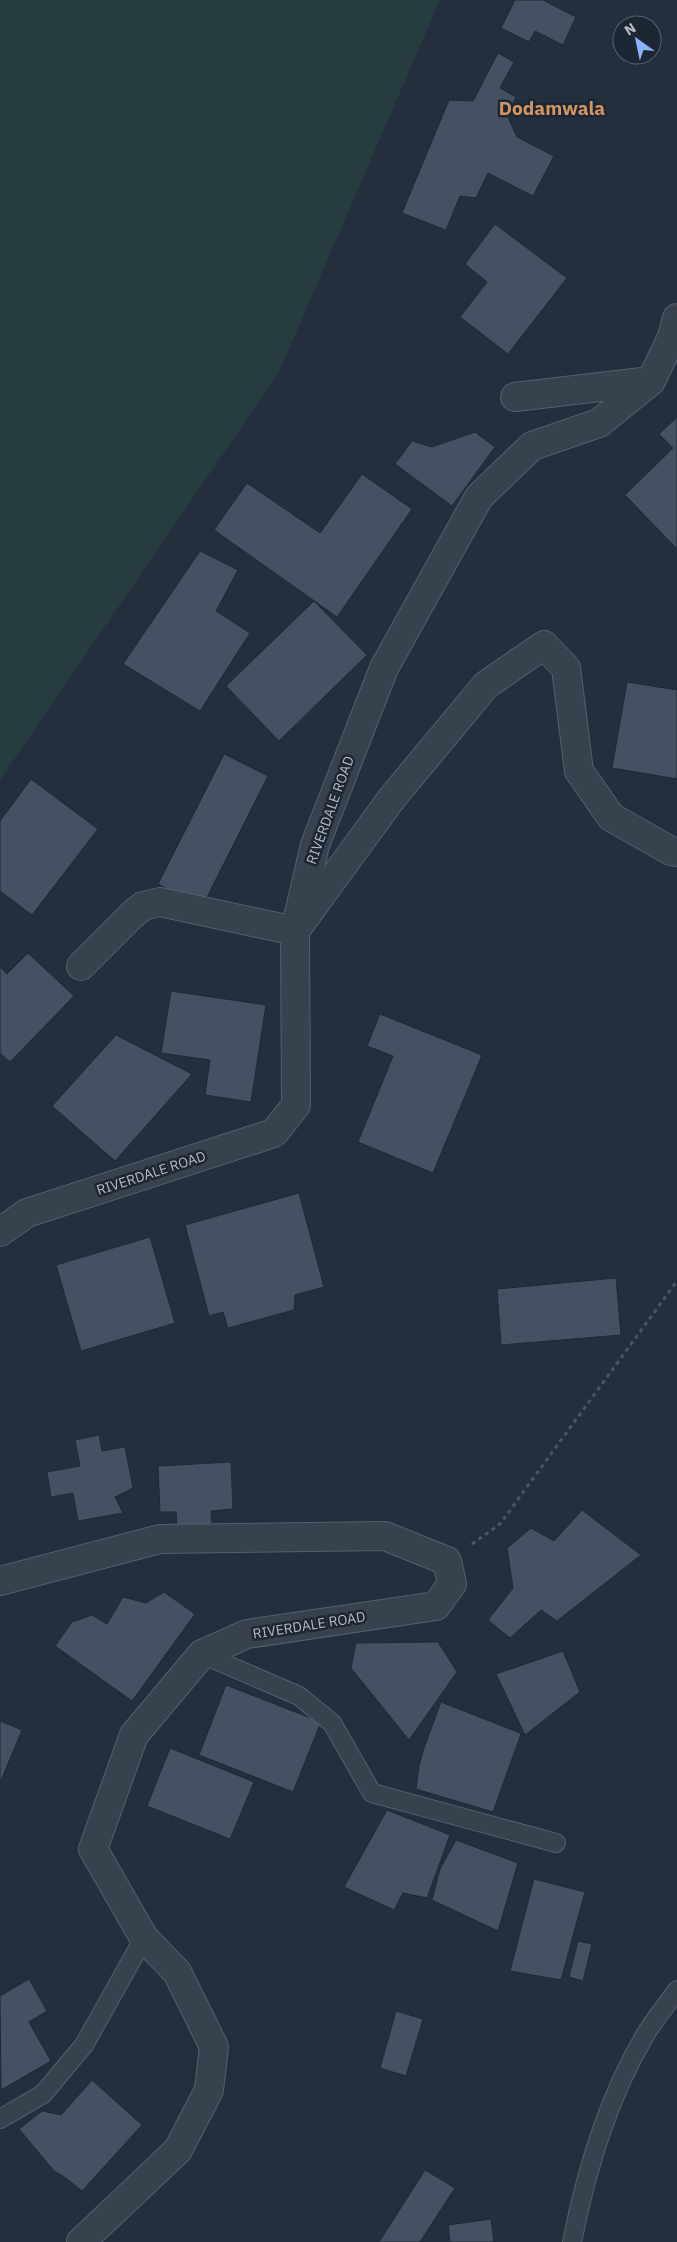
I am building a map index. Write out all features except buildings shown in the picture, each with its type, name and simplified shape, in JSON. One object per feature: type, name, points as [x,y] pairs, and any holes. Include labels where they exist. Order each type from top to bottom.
[{"type":"street","name":"RIVERDALE ROAD","points":[[0,1232],[27,1213],[274,1133],[296,1105],[295,930],[315,845],[384,668],[479,497],[532,446],[599,423],[651,381],[672,337],[677,318]]},
{"type":"street","points":[[515,397],[651,381]]},
{"type":"street","points":[[81,966],[132,914],[143,906],[160,902],[295,930],[392,798],[486,685],[544,645],[566,668],[579,771],[611,817],[671,851],[677,852]]},
{"type":"street","points":[[0,1580],[160,1539],[385,1536],[447,1562]]},
{"type":"street","name":"RIVERDALE ROAD","points":[[81,2242],[178,2150],[210,2090],[214,2047],[177,1972],[144,1938],[93,1849],[134,1735],[202,1654],[247,1634],[436,1606],[452,1584],[447,1562]]},
{"type":"lane","points":[[202,1654],[299,1696],[332,1723],[372,1793],[556,1843]]},
{"type":"lane","points":[[0,2119],[43,2094],[84,2045],[144,1938]]},
{"type":"lane","points":[[572,2242],[582,2192],[614,2096],[644,2036],[677,1990]]},
{"type":"path","points":[[447,1562],[500,1524],[677,1281]]},
{"type":"green space","points":[[0,0],[440,0],[279,372],[0,780]]},
{"type":"district","name":"Dodamwala","points":[[552,108]]}]
